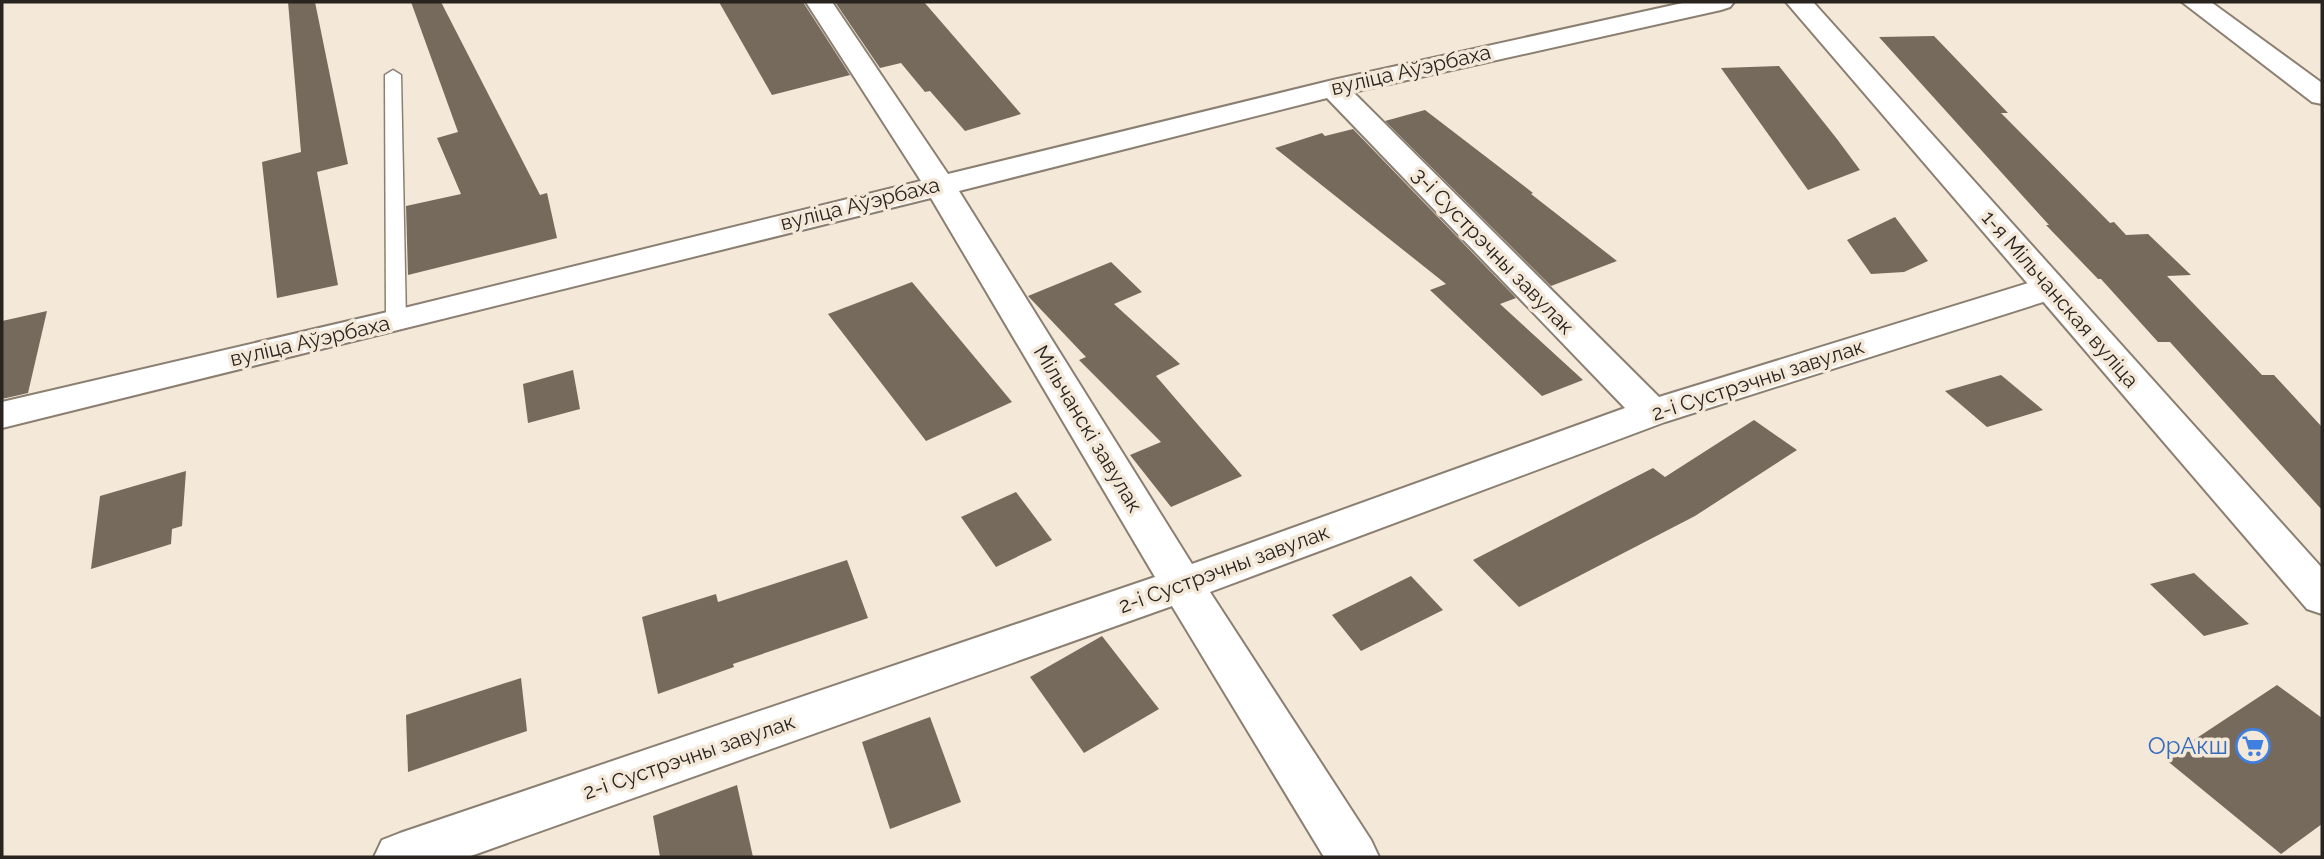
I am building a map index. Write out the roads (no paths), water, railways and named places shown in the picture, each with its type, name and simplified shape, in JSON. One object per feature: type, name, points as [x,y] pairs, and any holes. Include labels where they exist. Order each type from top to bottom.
[{"type":"street","name":"Мільчанскі завулак","points":[[820,2],[939,184],[1182,585],[1353,857]]},
{"type":"street","name":"вуліца Аўэрбаха","points":[[2,415],[396,321],[1333,88],[1721,2]]},
{"type":"street","name":"1-я Мільчанская вуліца","points":[[1799,2],[2322,597]]},
{"type":"street","points":[[2195,2],[2322,96]]},
{"type":"street","name":"3-і Сустрэчны завулак","points":[[1333,88],[1652,414]]},
{"type":"street","name":"2-і Сустрэчны завулак","points":[[400,857],[1182,585],[1652,414],[2050,288]]},
{"type":"lane","points":[[393,75],[396,321]]},
{"type":"place","name":"ОрАкш","points":[[2253,746]]}]
